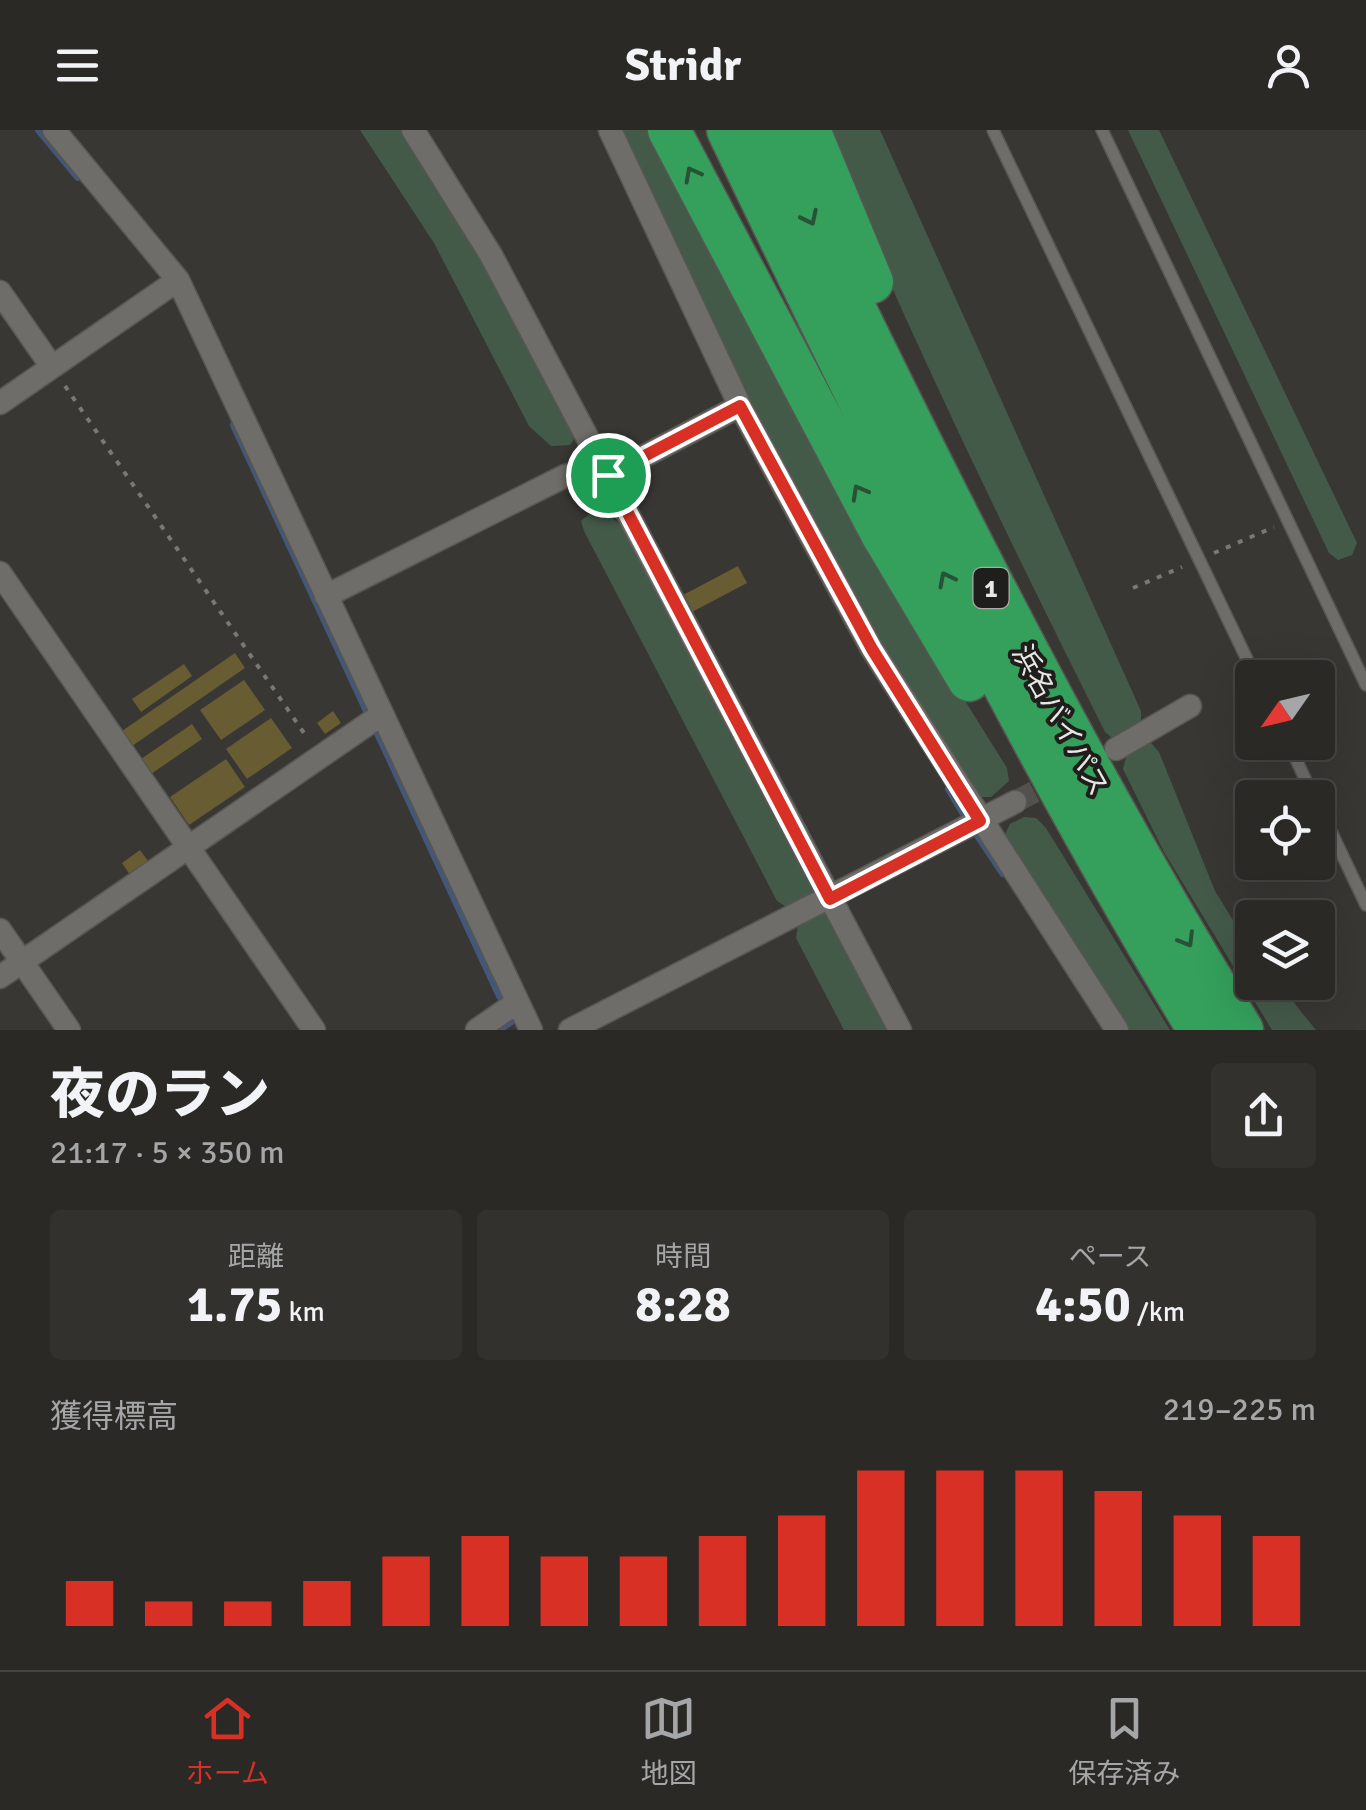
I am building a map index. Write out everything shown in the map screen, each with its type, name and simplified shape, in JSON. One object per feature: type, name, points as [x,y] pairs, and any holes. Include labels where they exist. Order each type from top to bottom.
[{"type":"highway","points":[[668,130],[918,597],[995,722],[1135,889]]},
{"type":"highway","name":"浜名バイパス","points":[[728,130],[935,559],[1135,889],[1242,1030]]},
{"type":"highway","name":"浜名バイパス","points":[[768,130],[1200,1030]]},
{"type":"highway","name":"1","points":[[808,130],[1135,889]]},
{"type":"street","points":[[54,130],[178,280],[532,1030]]},
{"type":"street","points":[[413,130],[491,255],[900,1030]]},
{"type":"street","points":[[610,130],[740,406],[872,649],[1117,1030]]},
{"type":"street","points":[[0,403],[178,280]]},
{"type":"street","points":[[0,292],[52,367]]},
{"type":"street","points":[[326,596],[565,476],[605,470],[740,406]]},
{"type":"street","points":[[0,573],[314,1030]]},
{"type":"street","points":[[1116,749],[1190,706]]},
{"type":"street","points":[[0,977],[381,715]]},
{"type":"street","points":[[570,1030],[1015,802]]},
{"type":"street","points":[[0,930],[69,1030]]},
{"type":"street","points":[[477,1030],[516,1003]]},
{"type":"lane","points":[[993,130],[1247,660]]},
{"type":"lane","points":[[1102,130],[1366,685]]},
{"type":"lane","points":[[1335,840],[1366,905]]},
{"type":"path","points":[[52,367],[320,757]]},
{"type":"path","points":[[1208,556],[1273,528]]},
{"type":"path","points":[[1133,588],[1191,563]]},
{"type":"green space","points":[[360,130],[404,130],[485,259],[576,436],[570,445],[551,446],[529,426],[434,243]]},
{"type":"green space","points":[[621,130],[652,130],[944,667],[1007,768],[1009,781],[991,797],[980,797],[880,644],[748,401]]},
{"type":"green space","points":[[824,130],[880,130],[1141,711],[1141,721],[1112,738],[1105,732],[959,434]]},
{"type":"green space","points":[[1128,130],[1159,130],[1357,543],[1352,555],[1338,560],[1329,553]]},
{"type":"green space","points":[[595,509],[606,512],[627,531],[816,890],[814,897],[788,908],[777,901],[584,531],[581,521]]},
{"type":"green space","points":[[1151,743],[1159,752],[1215,891],[1235,923],[1235,969],[1164,852],[1123,769],[1128,750]]},
{"type":"green space","points":[[1024,817],[1036,818],[1046,828],[1170,1030],[1128,1030],[1010,850],[1004,836],[1010,824]]},
{"type":"green space","points":[[822,913],[829,915],[892,1030],[844,1030],[796,938],[798,925]]},
{"type":"green space","points":[[1254,1000],[1292,1000],[1316,1030],[1272,1030]]},
{"type":"building","points":[[738,566],[747,583],[692,612],[683,595]]},
{"type":"building","points":[[235,653],[245,668],[132,746],[122,731]]},
{"type":"building","points":[[184,664],[192,676],[141,712],[132,699]]},
{"type":"building","points":[[244,680],[265,710],[221,740],[200,710]]},
{"type":"building","points":[[333,711],[341,723],[325,734],[317,723]]},
{"type":"building","points":[[271,718],[292,748],[247,779],[226,749]]},
{"type":"building","points":[[192,724],[202,739],[151,774],[141,759]]},
{"type":"building","points":[[226,759],[245,787],[189,825],[170,797]]},
{"type":"building","points":[[140,850],[149,862],[130,875],[122,863]]},
{"type":"waterway","points":[[39,130],[78,177]]},
{"type":"waterway","points":[[234,425],[368,713]]},
{"type":"waterway","points":[[376,729],[500,996]]},
{"type":"waterway","points":[[949,789],[967,819]]},
{"type":"waterway","points":[[975,831],[1003,873]]},
{"type":"waterway","points":[[498,1030],[513,1020]]},
{"type":"tunnel","points":[[1015,802],[1064,776]]},
{"type":"route","points":[[740,406],[872,649],[980,821],[830,899],[608,475],[740,406]]}]
